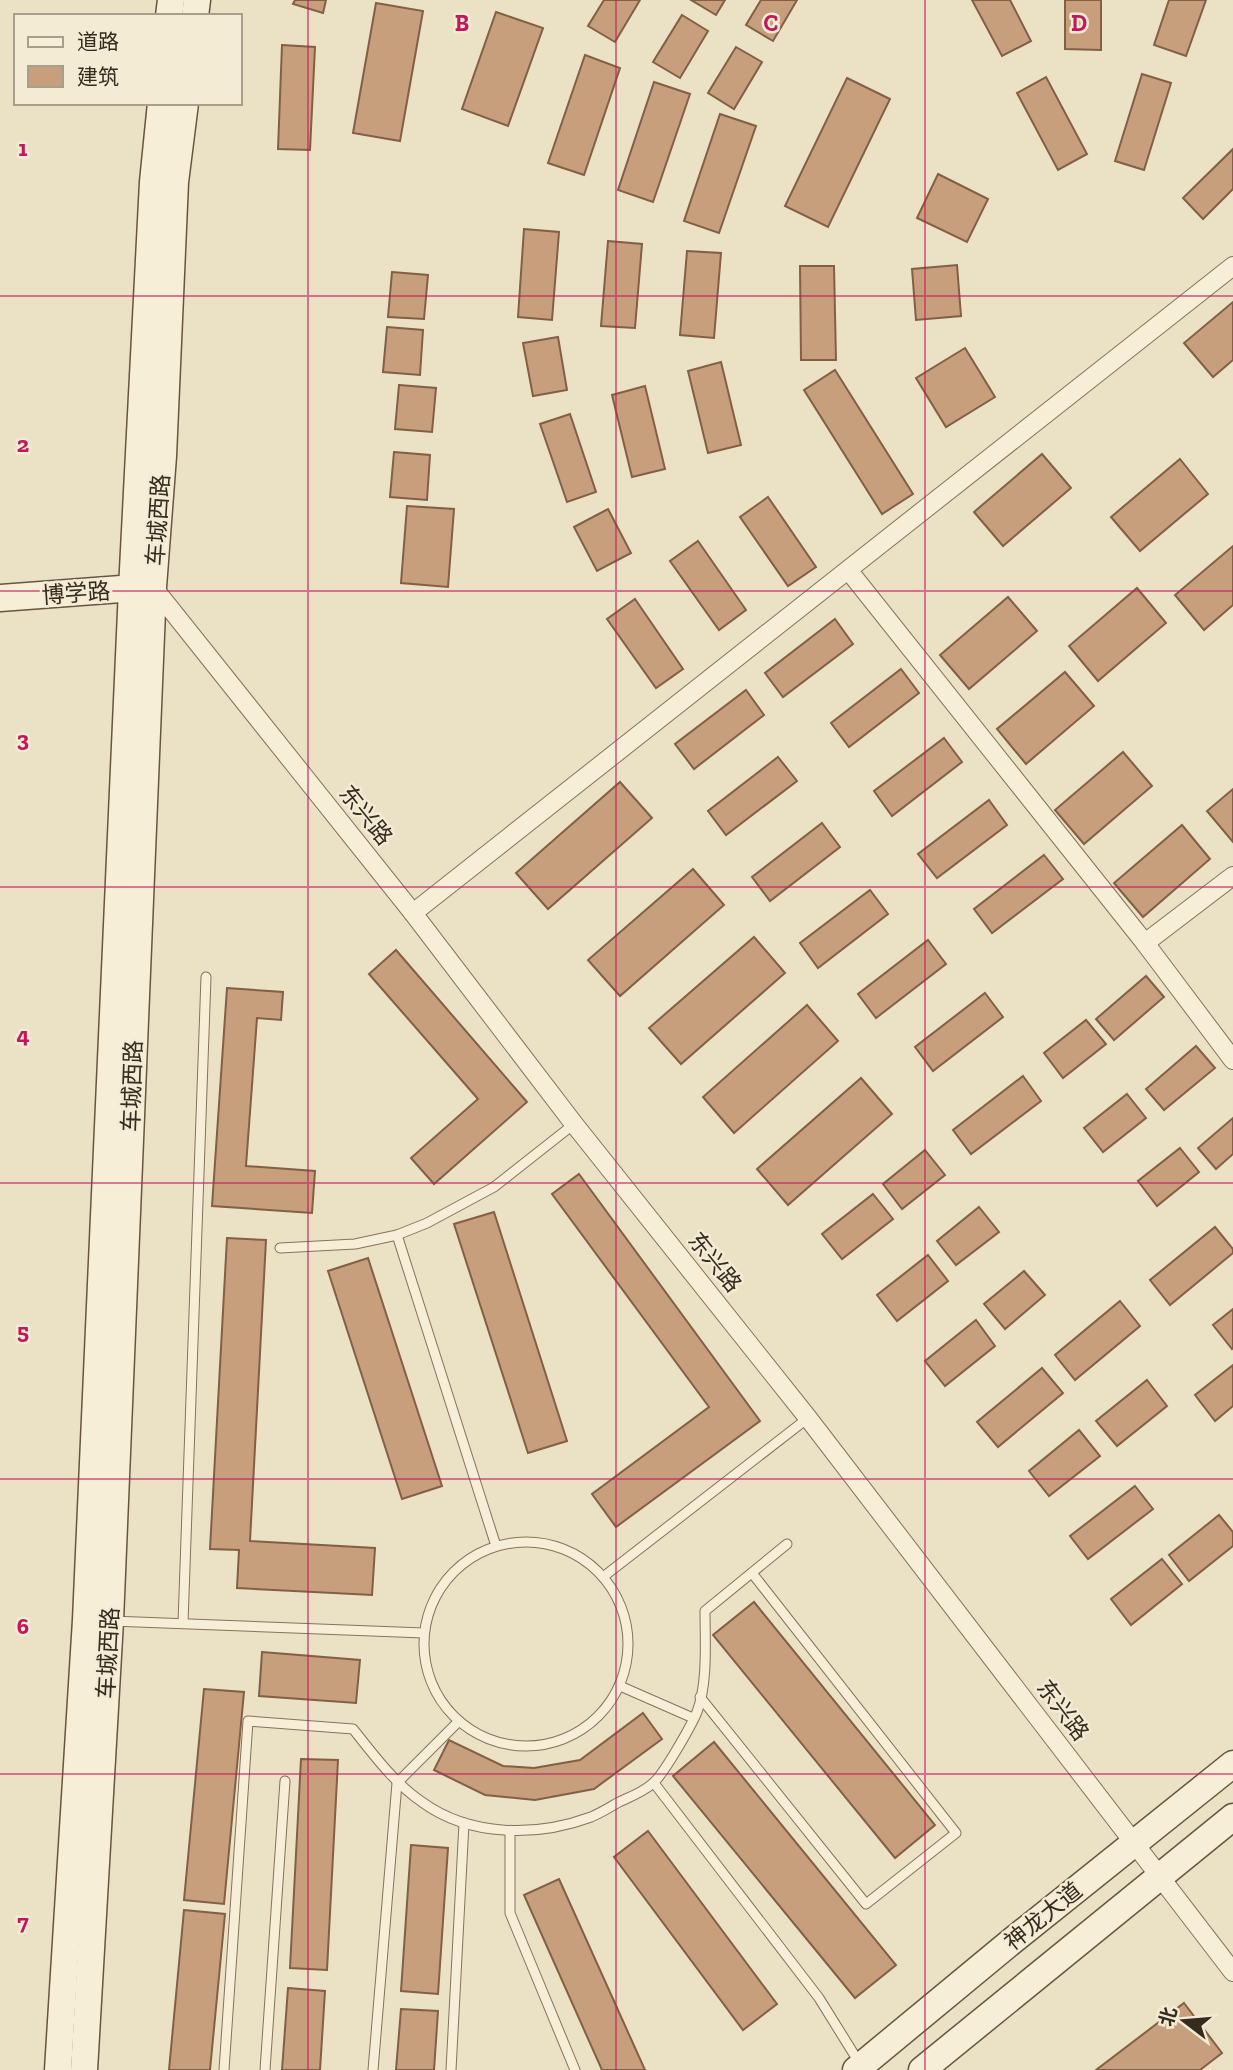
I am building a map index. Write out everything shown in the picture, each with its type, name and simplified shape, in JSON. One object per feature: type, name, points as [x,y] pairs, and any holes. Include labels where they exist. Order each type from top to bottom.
[{"type":"main road","name":"车城西路","points":[[84,2070],[98,1621],[142,588],[153,182],[161,105]]},
{"type":"main road","name":"车城西路","points":[[142,588],[163,456],[175,183],[184,105]]},
{"type":"main road","name":"博学路","points":[[0,598],[142,588]]},
{"type":"main road","name":"车城西路","points":[[58,2070],[98,1621]]},
{"type":"main road","name":"神龙大道","points":[[858,2068],[1233,1763]]},
{"type":"main road","name":"神龙大道","points":[[922,2070],[1233,1818]]},
{"type":"street","points":[[413,913],[1233,266]]},
{"type":"street","points":[[849,571],[1145,943],[1233,1060]]},
{"type":"street","name":"东兴路","points":[[142,588],[413,913],[573,1124],[808,1418],[1233,1972]]},
{"type":"street","points":[[1145,943],[1233,876]]},
{"type":"lane","points":[[183,1623],[206,977]]},
{"type":"lane","points":[[280,1248],[355,1244],[397,1235],[427,1223],[494,1187],[573,1124]]},
{"type":"lane","points":[[397,1235],[496,1546]]},
{"type":"lane","points":[[603,1577],[808,1418]]},
{"type":"lane","points":[[519,1542],[543,1543],[586,1561],[603,1577],[616,1596],[625,1618],[628,1641],[620,1686],[605,1710],[585,1728],[561,1741],[534,1747],[507,1746],[481,1737],[458,1722],[438,1697],[426,1666],[424,1633],[429,1610],[440,1589],[455,1570],[474,1556],[496,1546],[519,1542]]},
{"type":"lane","points":[[224,2070],[248,1721],[353,1729],[397,1783],[424,1804],[464,1823],[510,1831],[543,1829],[592,1816],[654,1783],[677,1749],[697,1711],[705,1671],[705,1611],[788,1544]]},
{"type":"lane","points":[[700,1697],[866,1904],[956,1833],[752,1573]]},
{"type":"lane","points":[[98,1621],[424,1633]]},
{"type":"lane","points":[[620,1686],[693,1718]]},
{"type":"lane","points":[[373,2070],[397,1783],[458,1722]]},
{"type":"lane","points":[[265,2070],[285,1781]]},
{"type":"lane","points":[[654,1783],[819,1998],[858,2068]]},
{"type":"lane","points":[[451,2070],[464,1823]]},
{"type":"lane","points":[[510,1831],[510,1913],[575,2070]]},
{"type":"building","points":[[295,0],[326,0],[323,13],[293,4]]},
{"type":"building","points":[[604,0],[640,0],[615,42],[588,26]]},
{"type":"building","points":[[691,0],[725,0],[716,15]]},
{"type":"building","points":[[761,0],[797,0],[773,41],[746,25]]},
{"type":"building","points":[[972,0],[1010,0],[1031,41],[1002,56]]},
{"type":"building","points":[[1065,0],[1101,0],[1101,50],[1065,49]]},
{"type":"building","points":[[1169,0],[1206,0],[1186,56],[1154,45]]},
{"type":"building","points":[[376,3],[423,11],[400,141],[353,133]]},
{"type":"building","points":[[496,12],[543,28],[508,126],[462,109]]},
{"type":"building","points":[[682,15],[708,31],[680,78],[653,62]]},
{"type":"building","points":[[282,45],[315,47],[310,150],[278,149]]},
{"type":"building","points":[[736,47],[762,62],[734,109],[708,93]]},
{"type":"building","points":[[585,55],[620,68],[584,175],[548,163]]},
{"type":"building","points":[[1142,74],[1171,83],[1144,170],[1115,161]]},
{"type":"building","points":[[1046,77],[1087,154],[1058,170],[1017,93]]},
{"type":"building","points":[[847,78],[890,99],[828,227],[785,206]]},
{"type":"building","points":[[654,82],[690,94],[653,202],[618,190]]},
{"type":"building","points":[[720,114],[756,126],[719,233],[684,221]]},
{"type":"building","points":[[1233,149],[1233,189],[1203,219],[1183,198]]},
{"type":"building","points":[[938,174],[988,199],[967,242],[917,218]]},
{"type":"building","points":[[524,229],[559,232],[552,320],[518,317]]},
{"type":"building","points":[[608,241],[642,244],[635,328],[601,326]]},
{"type":"building","points":[[687,251],[721,253],[714,338],[680,335]]},
{"type":"building","points":[[957,265],[961,316],[916,320],[912,269]]},
{"type":"building","points":[[800,266],[834,266],[836,360],[801,360]]},
{"type":"building","points":[[392,272],[428,275],[424,319],[388,317]]},
{"type":"building","points":[[1233,302],[1233,360],[1213,377],[1184,343]]},
{"type":"building","points":[[387,327],[423,330],[420,375],[383,372]]},
{"type":"building","points":[[558,337],[567,390],[533,396],[523,343]]},
{"type":"building","points":[[965,348],[995,397],[946,427],[916,378]]},
{"type":"building","points":[[721,362],[741,445],[708,453],[688,371]]},
{"type":"building","points":[[835,370],[913,494],[882,514],[804,390]]},
{"type":"building","points":[[399,385],[436,388],[432,432],[395,429]]},
{"type":"building","points":[[645,386],[665,469],[632,477],[612,395]]},
{"type":"building","points":[[570,414],[596,492],[567,502],[540,424]]},
{"type":"building","points":[[394,452],[430,455],[427,500],[390,497]]},
{"type":"building","points":[[1042,454],[1071,488],[1003,546],[974,512]]},
{"type":"building","points":[[1180,459],[1208,494],[1140,551],[1111,517]]},
{"type":"building","points":[[768,497],[816,567],[788,586],[740,517]]},
{"type":"building","points":[[407,506],[454,509],[448,587],[401,583]]},
{"type":"building","points":[[608,509],[631,553],[597,571],[574,527]]},
{"type":"building","points":[[698,541],[746,610],[719,630],[670,561]]},
{"type":"building","points":[[1233,546],[1233,605],[1204,630],[1175,595]]},
{"type":"building","points":[[1137,588],[1166,623],[1098,681],[1069,646]]},
{"type":"building","points":[[1008,597],[1037,631],[969,689],[940,655]]},
{"type":"building","points":[[635,599],[683,669],[656,688],[607,619]]},
{"type":"building","points":[[835,619],[853,644],[783,697],[765,673]]},
{"type":"building","points":[[901,669],[919,693],[849,747],[831,723]]},
{"type":"building","points":[[1065,672],[1094,706],[1026,764],[997,729]]},
{"type":"building","points":[[746,690],[764,715],[694,769],[675,744]]},
{"type":"building","points":[[944,738],[962,762],[892,816],[874,791]]},
{"type":"building","points":[[1123,752],[1152,786],[1084,844],[1055,810]]},
{"type":"building","points":[[778,757],[797,781],[726,835],[708,811]]},
{"type":"building","points":[[620,782],[652,818],[548,909],[516,873]]},
{"type":"building","points":[[1233,789],[1233,842],[1207,811]]},
{"type":"building","points":[[989,800],[1007,825],[937,878],[918,854]]},
{"type":"building","points":[[822,823],[840,847],[770,901],[752,877]]},
{"type":"building","points":[[1182,825],[1210,859],[1143,917],[1114,883]]},
{"type":"building","points":[[1044,855],[1063,879],[992,933],[974,909]]},
{"type":"building","points":[[693,869],[724,905],[620,996],[588,960]]},
{"type":"building","points":[[870,890],[888,914],[818,968],[800,943]]},
{"type":"building","points":[[754,937],[785,973],[681,1064],[649,1028]]},
{"type":"building","points":[[928,940],[946,964],[876,1018],[858,994]]},
{"type":"building","points":[[396,950],[527,1102],[434,1184],[411,1158],[478,1099],[369,974]]},
{"type":"building","points":[[1146,976],[1164,997],[1114,1040],[1096,1019]]},
{"type":"building","points":[[227,988],[283,992],[281,1020],[257,1018],[246,1166],[315,1171],[312,1213],[212,1206]]},
{"type":"building","points":[[985,993],[1003,1017],[933,1071],[915,1047]]},
{"type":"building","points":[[807,1005],[838,1041],[734,1133],[703,1097]]},
{"type":"building","points":[[1086,1020],[1106,1044],[1063,1078],[1044,1053]]},
{"type":"building","points":[[1196,1046],[1215,1068],[1164,1110],[1146,1089]]},
{"type":"building","points":[[1023,1076],[1041,1101],[971,1154],[953,1130]]},
{"type":"building","points":[[861,1078],[892,1114],[788,1205],[757,1169]]},
{"type":"building","points":[[1127,1094],[1146,1118],[1103,1152],[1084,1128]]},
{"type":"building","points":[[1233,1118],[1233,1154],[1216,1169],[1198,1148]]},
{"type":"building","points":[[1180,1148],[1199,1172],[1157,1206],[1138,1181]]},
{"type":"building","points":[[925,1150],[945,1175],[902,1209],[883,1184]]},
{"type":"building","points":[[579,1174],[760,1421],[616,1527],[592,1494],[709,1407],[552,1194]]},
{"type":"building","points":[[873,1194],[893,1219],[842,1259],[822,1234]]},
{"type":"building","points":[[979,1207],[999,1232],[956,1265],[937,1241]]},
{"type":"building","points":[[494,1212],[567,1441],[528,1453],[454,1224]]},
{"type":"building","points":[[1215,1227],[1233,1249],[1233,1253],[1170,1305],[1150,1280]]},
{"type":"building","points":[[227,1238],[266,1240],[250,1541],[375,1548],[372,1595],[237,1588],[239,1550],[210,1549]]},
{"type":"building","points":[[928,1255],[948,1281],[897,1321],[877,1295]]},
{"type":"building","points":[[368,1258],[442,1486],[402,1499],[328,1271]]},
{"type":"building","points":[[1024,1271],[1045,1295],[1005,1329],[984,1304]]},
{"type":"building","points":[[1120,1301],[1140,1326],[1075,1380],[1055,1355]]},
{"type":"building","points":[[1233,1309],[1233,1348],[1232,1349],[1213,1325]]},
{"type":"building","points":[[976,1320],[995,1346],[945,1386],[925,1361]]},
{"type":"building","points":[[1233,1365],[1233,1406],[1215,1421],[1195,1395]]},
{"type":"building","points":[[1042,1368],[1063,1393],[998,1447],[977,1422]]},
{"type":"building","points":[[1147,1380],[1167,1406],[1117,1446],[1096,1421]]},
{"type":"building","points":[[1079,1430],[1100,1456],[1049,1496],[1029,1471]]},
{"type":"building","points":[[1135,1486],[1153,1509],[1088,1559],[1070,1536]]},
{"type":"building","points":[[1219,1515],[1233,1532],[1233,1546],[1189,1581],[1169,1555]]},
{"type":"building","points":[[1162,1559],[1182,1584],[1131,1625],[1111,1599]]},
{"type":"building","points":[[754,1602],[935,1825],[895,1858],[713,1635]]},
{"type":"building","points":[[262,1652],[360,1660],[356,1703],[259,1696]]},
{"type":"building","points":[[204,1689],[244,1692],[224,1904],[184,1900]]},
{"type":"building","points":[[643,1713],[662,1739],[594,1789],[535,1800],[485,1795],[434,1770],[449,1740],[503,1766],[534,1768],[580,1760]]},
{"type":"building","points":[[714,1742],[896,1965],[855,1998],[673,1776]]},
{"type":"building","points":[[301,1759],[338,1760],[327,1970],[290,1968]]},
{"type":"building","points":[[648,1831],[777,2004],[743,2030],[614,1857]]},
{"type":"building","points":[[411,1845],[448,1848],[438,1994],[401,1991]]},
{"type":"building","points":[[559,1879],[645,2070],[602,2070],[524,1895]]},
{"type":"building","points":[[184,1910],[225,1914],[210,2070],[169,2070]]},
{"type":"building","points":[[288,1988],[325,1991],[320,2070],[282,2070]]},
{"type":"building","points":[[1184,2003],[1222,2053],[1200,2070],[1096,2070]]},
{"type":"building","points":[[401,2009],[438,2011],[434,2070],[396,2070]]}]
